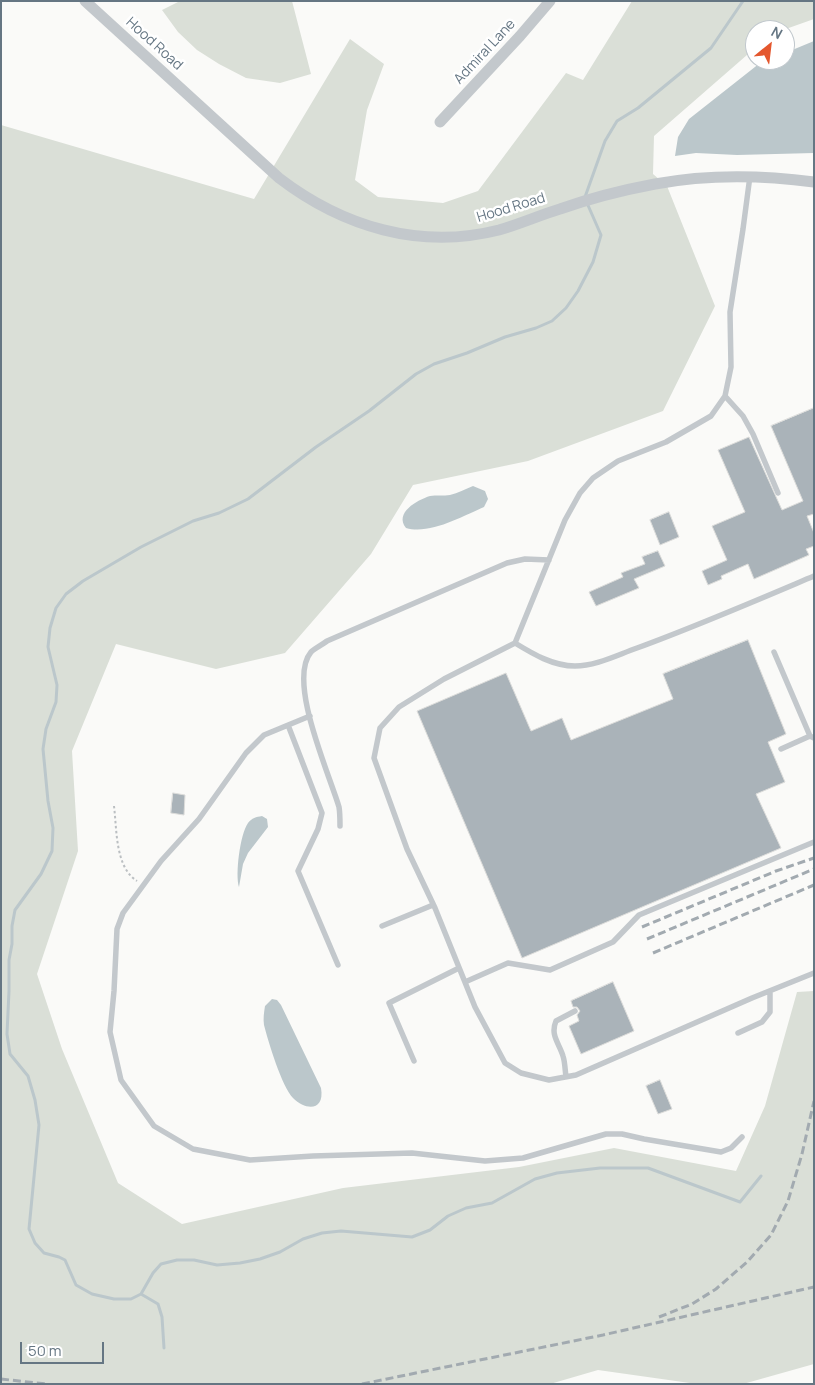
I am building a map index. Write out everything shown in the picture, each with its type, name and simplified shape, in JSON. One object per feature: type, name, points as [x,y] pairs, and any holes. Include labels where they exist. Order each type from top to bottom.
[{"type":"street","name":"Hood Road","points":[[85,1],[279,178],[311,201],[345,218],[394,233],[448,237],[497,230],[599,197],[686,179],[750,176],[814,182]]},
{"type":"street","name":"Admiral Lane","points":[[440,122],[550,1]]},
{"type":"lane","points":[[750,176],[744,229],[730,312],[731,367],[725,396],[712,416],[666,442],[618,460],[593,478],[580,493],[565,520],[515,643],[444,679],[399,707],[380,728],[374,758],[407,849],[433,905],[475,1007],[505,1064],[520,1073],[549,1080],[576,1075],[814,973]]},
{"type":"lane","points":[[725,396],[743,416],[754,434],[778,493]]},
{"type":"lane","points":[[340,826],[339,809],[303,690],[303,669],[311,652],[327,642],[508,564],[525,559],[550,560]]},
{"type":"lane","points":[[515,643],[539,658],[560,665],[575,666],[596,663],[661,640],[814,576]]},
{"type":"lane","points":[[774,652],[812,737],[781,748]]},
{"type":"lane","points":[[310,716],[264,735],[246,754],[199,818],[161,861],[123,913],[118,930],[110,1032],[121,1080],[154,1126],[193,1149],[250,1160],[412,1153],[485,1161],[524,1158],[606,1134],[622,1134],[644,1140],[721,1152],[731,1148],[742,1137]]},
{"type":"lane","points":[[288,725],[322,813],[318,829],[298,871],[338,965]]},
{"type":"lane","points":[[465,982],[508,963],[550,970],[613,942],[639,915],[814,842]]},
{"type":"lane","points":[[382,926],[433,905]]},
{"type":"lane","points":[[414,1061],[389,1003],[459,968]]},
{"type":"lane","points":[[738,1033],[762,1022],[770,1012],[770,991]]},
{"type":"lane","points":[[566,1077],[564,1056],[554,1036],[553,1028],[556,1021],[575,1011]]},
{"type":"path","points":[[114,806],[120,856],[125,868],[132,877],[144,884]]},
{"type":"shaded area","points":[[180,1],[292,1],[311,74],[280,83],[246,78],[219,64],[197,50],[178,32],[162,10]]},
{"type":"shaded area","points":[[632,1],[814,1],[814,19],[795,26],[795,20],[745,20],[745,57],[654,136],[653,174],[667,186],[715,306],[663,411],[528,461],[413,485],[371,554],[285,653],[216,669],[116,644],[72,751],[78,851],[37,974],[62,1049],[118,1183],[182,1224],[343,1188],[519,1167],[614,1148],[736,1171],[765,1106],[797,992],[814,991],[814,1364],[743,1384],[697,1384],[598,1370],[550,1384],[1,1384],[1,125],[254,199],[350,39],[384,64],[367,110],[355,180],[378,197],[443,203],[478,191],[566,73],[583,80]]},
{"type":"shaded area","points":[[814,41],[814,153],[737,155],[696,153],[675,156],[678,137],[689,119],[751,70],[795,70],[795,49]]},
{"type":"shaded area","points":[[473,486],[485,491],[488,499],[484,507],[436,527],[425,529],[406,528],[403,517],[405,512],[414,504],[430,496],[450,495]]},
{"type":"shaded area","points":[[262,816],[267,819],[268,827],[248,853],[243,864],[239,887],[238,864],[245,828],[254,818]]},
{"type":"shaded area","points":[[272,999],[277,1000],[281,1005],[321,1088],[320,1101],[317,1105],[309,1107],[298,1102],[284,1084],[264,1023],[265,1006]]},
{"type":"building","points":[[814,408],[814,514],[807,516],[814,533],[814,546],[806,549],[809,555],[754,579],[748,564],[721,576],[722,579],[708,585],[702,571],[727,560],[712,526],[745,512],[718,450],[749,437],[782,510],[803,501],[771,426]]},
{"type":"building","points":[[669,512],[679,537],[660,545],[650,520]]},
{"type":"building","points":[[658,551],[665,566],[634,579],[639,588],[596,606],[589,592],[623,577],[621,573],[645,564],[642,557]]},
{"type":"building","points":[[748,640],[786,734],[768,742],[785,782],[756,794],[781,848],[522,958],[417,711],[506,673],[531,731],[562,718],[571,740],[673,699],[663,674]]},
{"type":"building","points":[[173,793],[185,795],[184,815],[171,813]]},
{"type":"building","points":[[613,982],[634,1031],[581,1054],[569,1026],[579,1021],[577,1015],[580,1011],[577,1007],[573,1007],[571,1001]]},
{"type":"building","points":[[660,1080],[672,1109],[658,1114],[646,1086]]},
{"type":"waterway","points":[[585,197],[605,141],[617,121],[638,108],[711,48],[743,1]]},
{"type":"waterway","points":[[587,203],[601,235],[593,262],[578,291],[566,308],[552,321],[434,364],[416,374],[369,411],[316,447],[248,499],[219,513],[193,521],[141,547],[83,581],[66,594],[56,608],[50,628],[48,647],[57,685],[56,702],[46,729],[43,749],[48,801],[53,828],[52,851],[41,874],[15,910],[9,960],[7,1034],[10,1054],[28,1076],[35,1100],[39,1125],[29,1229],[35,1243],[44,1253],[65,1260],[76,1285],[92,1294],[114,1299],[131,1299],[141,1294],[153,1273],[161,1264],[177,1260],[194,1260],[217,1265],[240,1263],[280,1252],[303,1239],[322,1233],[341,1231],[412,1237],[430,1230],[448,1216],[466,1208],[492,1203],[535,1179],[557,1173],[600,1168],[648,1168],[740,1202],[761,1176]]},
{"type":"waterway","points":[[141,1294],[158,1304],[162,1317],[164,1348]]},
{"type":"railway","points":[[642,927],[776,871],[814,858]]},
{"type":"railway","points":[[647,939],[814,869]]},
{"type":"railway","points":[[653,953],[814,885]]},
{"type":"railway","points":[[659,1317],[692,1304],[716,1289],[747,1262],[771,1235],[788,1201],[802,1154],[814,1101]]},
{"type":"railway","points":[[362,1384],[603,1335],[814,1287]]},
{"type":"railway","points":[[1,1379],[46,1384]]}]
